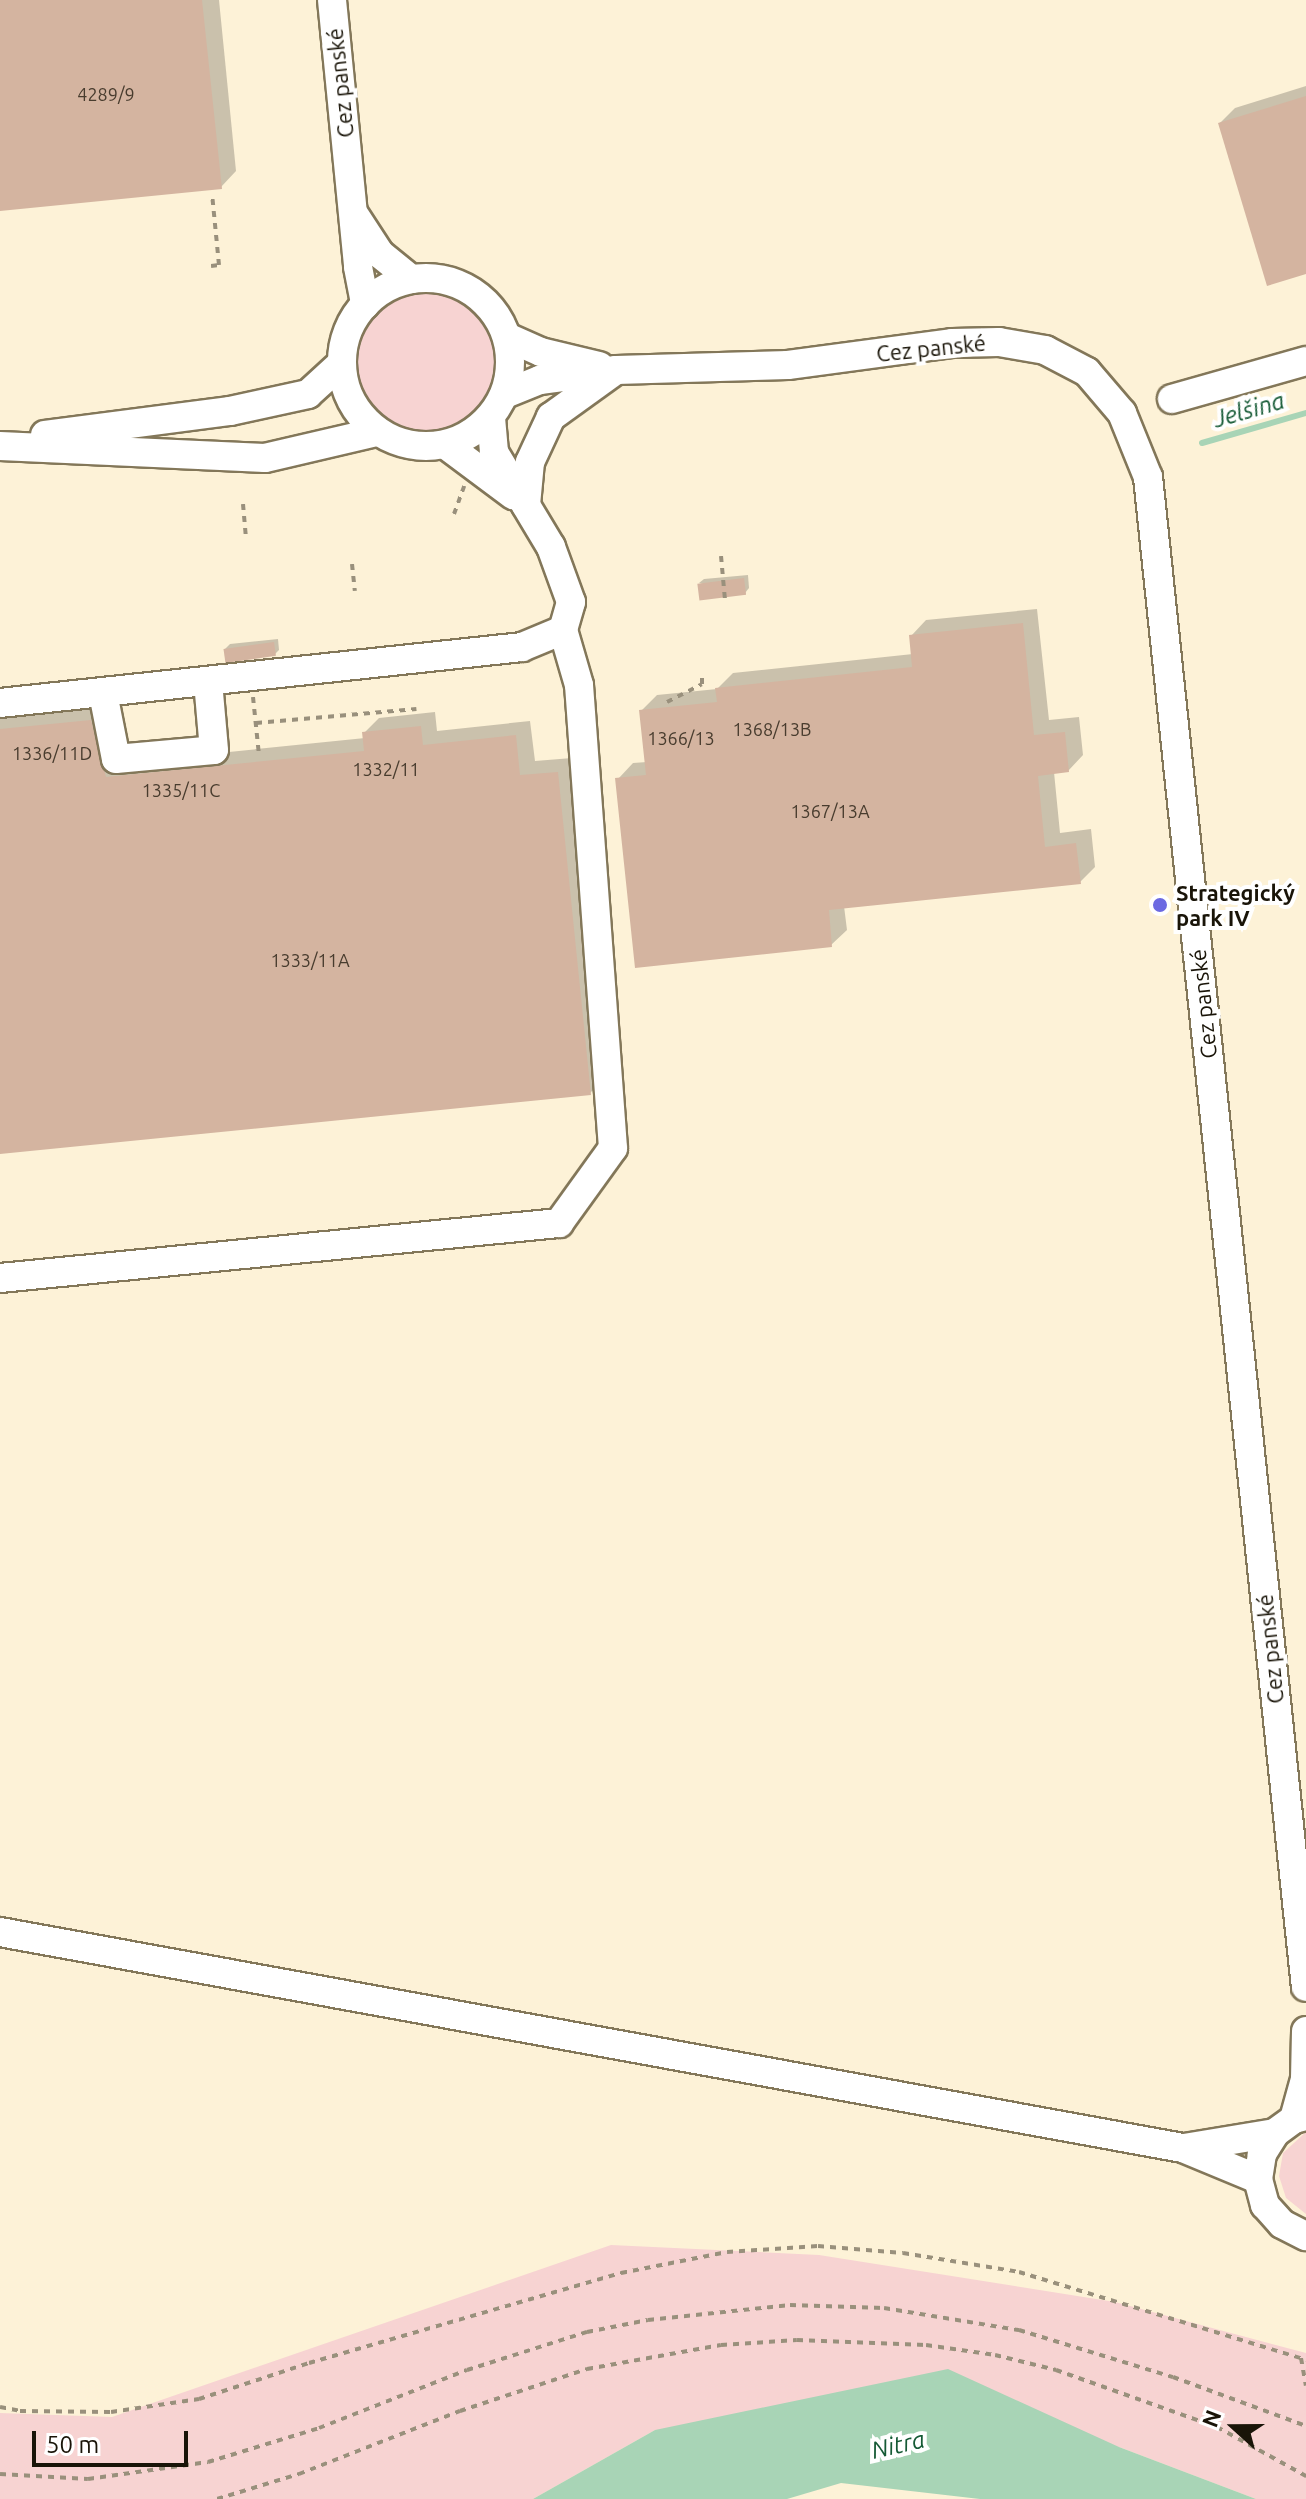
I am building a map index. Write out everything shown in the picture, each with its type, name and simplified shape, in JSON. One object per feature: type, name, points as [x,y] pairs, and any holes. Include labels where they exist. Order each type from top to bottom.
[{"type":"street","name":"Cez panské","points":[[332,0],[365,304]]},
{"type":"street","name":"Cez panské","points":[[354,213],[380,254],[411,279]]},
{"type":"street","points":[[0,1278],[559,1223],[613,1148],[579,685],[563,630],[571,602],[551,547],[526,505],[494,452],[498,405],[510,367],[507,337],[493,310],[470,290],[441,279],[411,279],[383,290],[365,304],[344,342],[341,364],[345,386],[354,406],[377,432],[419,447],[446,445],[526,505]]},
{"type":"street","name":"Cez panské","points":[[507,337],[541,352],[616,370]]},
{"type":"street","name":"Cez panské","points":[[446,445],[470,435],[498,405],[540,380],[616,370],[788,365],[952,343],[999,342],[1045,350],[1087,372],[1122,413],[1148,477],[1306,1987]]},
{"type":"street","points":[[1172,399],[1306,361]]},
{"type":"street","points":[[0,444],[230,411],[308,394],[341,364]]},
{"type":"street","points":[[526,505],[530,462],[551,417],[616,370]]},
{"type":"street","points":[[0,444],[265,458],[377,432]]},
{"type":"street","points":[[0,703],[522,647],[563,630]]},
{"type":"street","points":[[103,693],[116,759],[214,750],[208,682]]},
{"type":"street","points":[[0,1932],[1183,2148],[1258,2179]]},
{"type":"street","points":[[1306,2031],[1305,2079],[1292,2123],[1262,2154],[1258,2179],[1265,2205],[1273,2215],[1282,2224],[1306,2236]]},
{"type":"street","points":[[1183,2148],[1292,2123]]},
{"type":"path","points":[[211,266],[219,265],[212,193]]},
{"type":"path","points":[[454,514],[468,474]]},
{"type":"path","points":[[243,504],[246,536]]},
{"type":"path","points":[[721,556],[725,600]]},
{"type":"path","points":[[352,564],[355,591]]},
{"type":"path","points":[[667,702],[702,684],[702,672]]},
{"type":"path","points":[[253,694],[259,755]]},
{"type":"path","points":[[256,723],[416,709]]},
{"type":"path","points":[[0,2407],[20,2411],[111,2412],[199,2399],[309,2363],[621,2273],[727,2252],[818,2246],[903,2253],[1019,2272],[1303,2359],[1306,2386]]},
{"type":"path","points":[[0,2474],[88,2479],[208,2462],[319,2428],[467,2370],[587,2332],[648,2320],[790,2305],[884,2308],[1019,2330],[1173,2377],[1306,2426]]},
{"type":"path","points":[[217,2499],[284,2479],[460,2411],[587,2369],[721,2345],[797,2340],[926,2345],[995,2355],[1056,2370],[1217,2427],[1306,2476]]},
{"type":"shaded area","points":[[426,292],[453,297],[477,312],[492,336],[497,363],[492,390],[477,414],[453,429],[426,434],[399,429],[375,414],[360,390],[355,363],[360,336],[375,312],[399,297]]},
{"type":"shaded area","points":[[1306,2132],[1306,2214],[1286,2198],[1279,2176],[1283,2153]]},
{"type":"shaded area","points":[[611,2245],[819,2255],[1115,2302],[1306,2353],[1306,2499],[1256,2499],[1119,2447],[655,2430],[533,2499],[0,2499],[0,2413],[112,2417]]},
{"type":"water","name":"Nitra","points":[[948,2369],[1119,2447],[1256,2499],[980,2499],[841,2483],[787,2499],[533,2499],[655,2430]]},
{"type":"building","points":[[0,0],[202,0],[222,189],[0,211]]},
{"type":"building","points":[[1306,96],[1306,274],[1267,286],[1218,123]]},
{"type":"building","points":[[744,578],[746,595],[699,601],[697,584]]},
{"type":"building","points":[[1023,623],[1034,735],[1065,732],[1069,772],[1038,776],[1045,847],[1076,843],[1081,884],[829,910],[832,947],[635,968],[615,778],[646,775],[639,710],[717,702],[715,688],[912,667],[909,635]]},
{"type":"building","points":[[274,642],[276,656],[225,663],[223,649]]},
{"type":"building","points":[[91,720],[106,777],[364,751],[362,732],[421,726],[423,745],[516,735],[520,775],[558,772],[591,1095],[0,1154],[0,729]]},
{"type":"waterway","name":"Jelšina","points":[[1202,443],[1306,413]]},
{"type":"place","name":"Strategický park IV","points":[[1160,905]]}]
